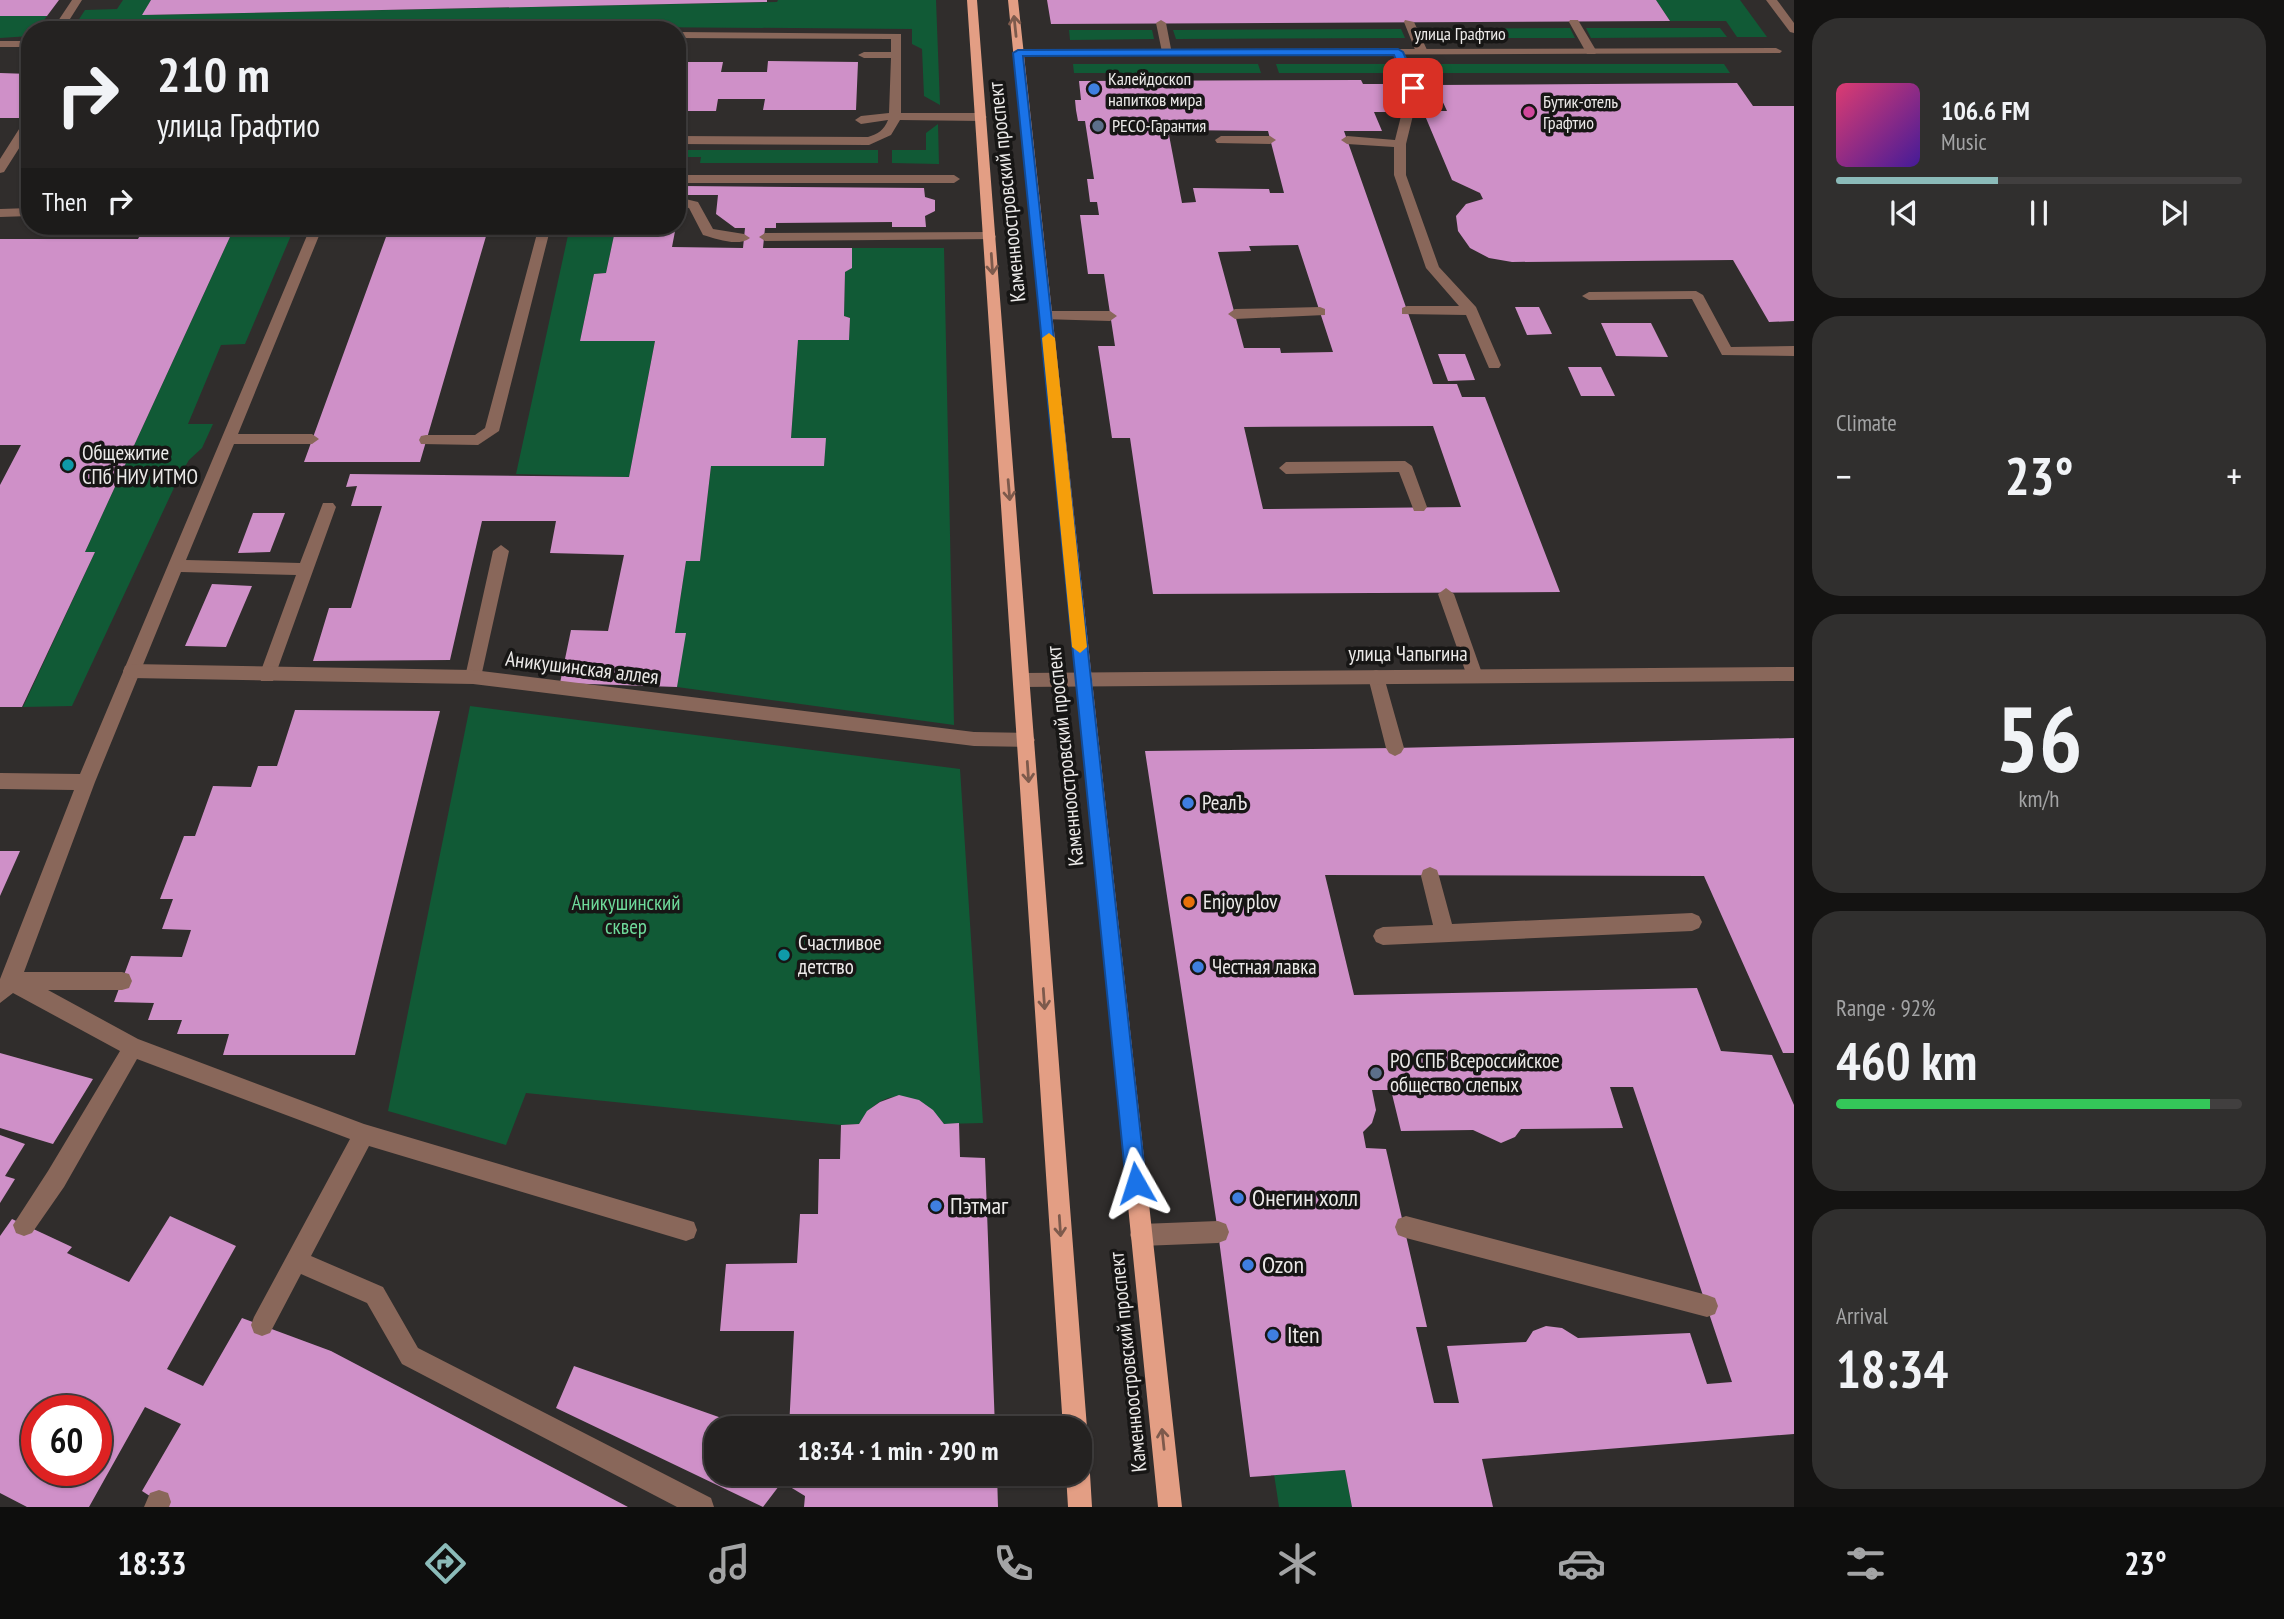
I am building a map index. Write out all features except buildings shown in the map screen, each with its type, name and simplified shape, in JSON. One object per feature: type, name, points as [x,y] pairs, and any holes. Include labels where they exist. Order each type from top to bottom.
[{"type":"main road","name":"Каменноостровский проспект","points":[[972,0],[1073,1416]]},
{"type":"main road","name":"Каменноостровский проспект","points":[[1013,0],[1170,1507]]},
{"type":"main road","points":[[1079,1486],[1080,1507]]},
{"type":"street","points":[[63,21],[77,0]]},
{"type":"street","points":[[1771,0],[1794,30]]},
{"type":"street","points":[[1409,22],[1422,52]]},
{"type":"street","points":[[1574,22],[1591,51]]},
{"type":"street","points":[[1161,23],[1168,52]]},
{"type":"street","points":[[686,35],[897,36],[895,117],[885,136],[869,141],[686,140]]},
{"type":"street","points":[[0,44],[21,44]]},
{"type":"street","name":"улица Графтио","points":[[1018,53],[1776,51]]},
{"type":"street","points":[[1398,52],[1413,88],[1433,110]]},
{"type":"street","points":[[864,55],[896,55]]},
{"type":"street","points":[[1413,88],[1400,144],[1400,175],[1433,268],[1471,310],[1494,365]]},
{"type":"street","points":[[861,120],[895,117],[981,117]]},
{"type":"street","points":[[0,169],[21,135]]},
{"type":"street","points":[[1221,140],[1270,140]]},
{"type":"street","points":[[1347,140],[1400,144]]},
{"type":"street","points":[[686,179],[954,178]]},
{"type":"street","points":[[686,203],[694,205],[708,232],[723,237],[744,238]]},
{"type":"street","points":[[0,213],[21,212]]},
{"type":"street","points":[[6,987],[131,671],[313,235]]},
{"type":"street","points":[[426,440],[478,440],[492,431],[543,235]]},
{"type":"street","points":[[765,237],[990,236]]},
{"type":"street","points":[[1588,296],[1696,295],[1727,352],[1794,351]]},
{"type":"street","points":[[1407,311],[1471,310]]},
{"type":"street","points":[[1235,314],[1320,312]]},
{"type":"street","points":[[1046,316],[1110,316]]},
{"type":"street","points":[[228,439],[312,439]]},
{"type":"street","points":[[1286,468],[1405,466],[1419,507]]},
{"type":"street","points":[[267,676],[327,507]]},
{"type":"street","points":[[473,677],[501,551]]},
{"type":"street","points":[[175,566],[306,569]]},
{"type":"street","points":[[1446,594],[1475,676]]},
{"type":"street","name":"Аникушинская аллея","points":[[131,671],[267,676],[473,677],[974,739],[1026,740]]},
{"type":"street","name":"улица Чапыгина","points":[[1022,680],[1794,674]]},
{"type":"street","points":[[1376,677],[1395,748]]},
{"type":"street","points":[[0,781],[86,782]]},
{"type":"street","points":[[1430,876],[1445,933]]},
{"type":"street","points":[[1383,936],[1692,922]]},
{"type":"street","points":[[6,987],[122,981]]},
{"type":"street","points":[[6,987],[133,1046],[364,1134],[686,1230]]},
{"type":"street","points":[[24,1225],[56,1178],[133,1046]]},
{"type":"street","points":[[262,1325],[364,1134]]},
{"type":"street","points":[[1406,1227],[1707,1306]]},
{"type":"street","points":[[1141,1235],[1219,1232]]},
{"type":"street","points":[[296,1261],[375,1295],[410,1356],[702,1507]]},
{"type":"green space","points":[[123,0],[151,0],[143,15],[778,0],[936,0],[940,105],[924,96],[922,49],[912,44],[912,29],[686,27],[686,21],[78,21],[85,10],[117,9]]},
{"type":"green space","points":[[1656,0],[1740,0],[1767,37],[1737,37],[1726,21],[1670,21]]},
{"type":"green space","points":[[0,16],[47,16],[43,21],[21,21],[21,37],[0,38]]},
{"type":"green space","points":[[1570,28],[1575,38],[1425,38],[1421,29]]},
{"type":"green space","points":[[1586,28],[1720,28],[1727,37],[1591,38]]},
{"type":"green space","points":[[1401,29],[1405,38],[1176,39],[1173,30]]},
{"type":"green space","points":[[1069,30],[1152,30],[1154,39],[1070,40]]},
{"type":"green space","points":[[1073,64],[1258,64],[1261,73],[1074,73]]},
{"type":"green space","points":[[1276,64],[1390,64],[1394,73],[1279,73]]},
{"type":"green space","points":[[1417,64],[1724,64],[1730,73],[1421,73]]},
{"type":"green space","points":[[938,124],[939,164],[892,163],[892,150],[926,150],[926,133]]},
{"type":"green space","points":[[686,150],[878,150],[878,163],[700,163],[701,157],[686,157]]},
{"type":"green space","points":[[231,235],[291,235],[245,344],[221,345],[188,424],[213,424],[202,448],[189,460],[180,475],[72,706],[23,707],[95,552],[85,552]]},
{"type":"green space","points":[[568,235],[614,235],[606,273],[594,274],[580,341],[655,341],[629,477],[516,474]]},
{"type":"green space","points":[[852,248],[944,248],[954,725],[677,687],[685,633],[675,633],[686,561],[700,561],[711,466],[824,466],[825,438],[791,438],[798,340],[849,340],[850,318],[844,316],[845,272],[851,268]]},
{"type":"green space","name":"Аникушинский сквер","points":[[470,706],[960,769],[983,1123],[944,1124],[923,1104],[901,1097],[879,1102],[859,1124],[841,1125],[526,1093],[506,1145],[388,1111]]},
{"type":"green space","points":[[1345,1470],[1352,1507],[1279,1507],[1274,1474]]},
{"type":"slow traffic","points":[[1049,338],[1080,647]]},
{"type":"place","name":"Калейдоскоп напитков мира","points":[[1094,89]]},
{"type":"place","name":"Бутик-отель Графтио","points":[[1529,112]]},
{"type":"place","name":"РЕСО-Гарантия","points":[[1098,126]]},
{"type":"place","name":"Общежитие СПб НИУ ИТМО","points":[[68,465]]},
{"type":"place","name":"РеалЪ","points":[[1188,803]]},
{"type":"place","name":"Enjoy plov","points":[[1189,902]]},
{"type":"place","name":"Счастливое детство","points":[[784,955]]},
{"type":"place","name":"Честная лавка","points":[[1198,967]]},
{"type":"place","name":"РО СПБ Всероссийское общество слепых","points":[[1376,1073]]},
{"type":"place","name":"Онегин холл","points":[[1238,1198]]},
{"type":"place","name":"Пэтмаг","points":[[936,1206]]},
{"type":"place","name":"Ozon","points":[[1248,1265]]},
{"type":"place","name":"Iten","points":[[1273,1335]]},
{"type":"route","points":[[1136,1183],[1018,53],[1398,52],[1413,88]]}]
